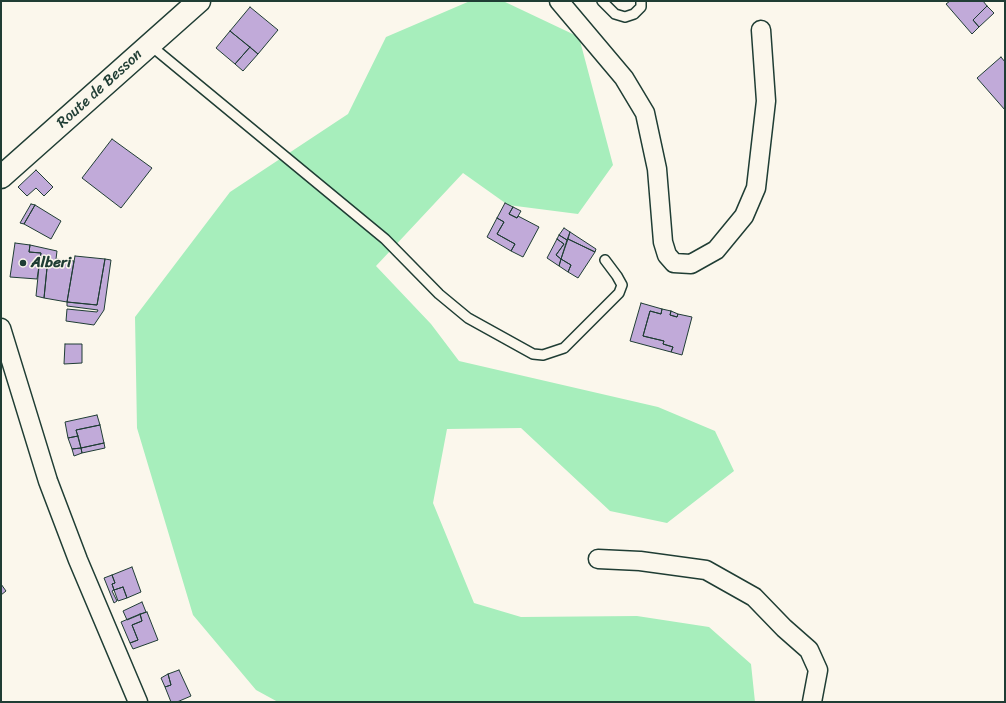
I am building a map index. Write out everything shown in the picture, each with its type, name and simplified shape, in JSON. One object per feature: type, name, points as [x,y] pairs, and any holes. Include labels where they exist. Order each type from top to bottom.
[{"type":"main road","name":"Route de Besson","points":[[1,176],[199,1]]},
{"type":"street","points":[[559,1],[624,78],[645,113],[658,170],[663,242],[667,255],[674,263],[691,264],[716,250],[744,216],[756,188],[766,101],[761,30]]},
{"type":"street","points":[[1,328],[48,481],[78,560],[138,702]]},
{"type":"street","points":[[598,559],[640,561],[706,570],[754,597],[784,628],[809,650],[818,670],[812,702]]},
{"type":"lane","points":[[602,1],[615,14],[625,17],[634,14],[641,7],[641,1]]},
{"type":"lane","points":[[150,44],[385,239],[439,294],[468,318],[533,354],[543,355],[564,348],[619,293],[622,284],[605,260]]},
{"type":"green space","points":[[470,1],[503,1],[579,37],[613,165],[578,214],[508,205],[463,173],[376,266],[431,324],[459,361],[658,407],[715,431],[734,471],[667,523],[610,511],[521,428],[447,429],[433,503],[474,603],[521,617],[637,616],[709,627],[751,664],[755,702],[278,702],[256,690],[193,615],[137,428],[135,317],[230,192],[348,114],[386,37]]},
{"type":"building","points":[[950,1],[983,1],[987,6],[973,20],[979,27],[972,34],[946,4]]},
{"type":"building","points":[[987,6],[994,13],[979,27],[973,20]]},
{"type":"building","points":[[250,7],[278,30],[258,54],[230,31]]},
{"type":"building","points":[[230,31],[250,47],[235,64],[216,48]]},
{"type":"building","points":[[250,47],[258,54],[243,71],[235,64]]},
{"type":"building","points":[[1001,57],[1005,62],[1005,110],[977,78]]},
{"type":"building","points":[[112,139],[152,168],[121,208],[82,178]]},
{"type":"building","points":[[36,170],[53,187],[44,196],[36,188],[27,196],[18,187]]},
{"type":"building","points":[[505,203],[513,207],[509,214],[517,218],[518,216],[539,227],[523,257],[511,251],[515,244],[497,234],[504,222],[497,218]]},
{"type":"building","points":[[31,204],[35,205],[24,224],[20,223]]},
{"type":"building","points":[[35,205],[61,221],[51,239],[24,224]]},
{"type":"building","points":[[513,207],[521,211],[517,218],[509,214]]},
{"type":"building","points":[[497,218],[504,222],[497,234],[515,244],[511,251],[487,237]]},
{"type":"building","points":[[564,228],[570,232],[567,240],[559,235]]},
{"type":"building","points":[[570,232],[596,249],[595,252],[568,239]]},
{"type":"building","points":[[559,235],[567,240],[561,259],[556,255],[564,244],[557,239]]},
{"type":"building","points":[[557,239],[564,244],[556,255],[561,259],[559,266],[547,258]]},
{"type":"building","points":[[568,239],[595,252],[578,278],[568,272],[571,265],[561,259]]},
{"type":"building","points":[[15,243],[30,245],[29,252],[41,253],[37,279],[10,277]]},
{"type":"building","points":[[30,245],[57,251],[56,259],[74,261],[67,302],[44,298],[48,258],[40,257],[41,253],[29,252]]},
{"type":"building","points":[[75,256],[105,259],[97,305],[67,302]]},
{"type":"building","points":[[40,257],[48,258],[44,298],[36,296]]},
{"type":"building","points":[[105,259],[111,260],[104,310],[94,325],[66,321],[67,309],[97,312],[98,310],[67,306],[67,302],[97,305]]},
{"type":"building","points":[[561,259],[571,265],[568,272],[559,266]]},
{"type":"building","points":[[641,303],[662,309],[661,314],[650,311],[643,336],[664,341],[663,344],[673,347],[671,352],[630,341]]},
{"type":"building","points":[[662,309],[671,311],[670,315],[677,317],[678,314],[692,317],[682,355],[671,352],[673,347],[663,344],[664,341],[643,336],[650,311],[661,314]]},
{"type":"building","points":[[671,311],[678,314],[677,317],[670,315]]},
{"type":"building","points":[[65,344],[82,344],[82,363],[64,364]]},
{"type":"building","points":[[97,415],[100,425],[76,430],[78,436],[68,438],[65,422]]},
{"type":"building","points":[[100,425],[104,443],[81,448],[76,430]]},
{"type":"building","points":[[78,436],[81,448],[72,449],[68,438]]},
{"type":"building","points":[[104,443],[105,448],[82,453],[81,448]]},
{"type":"building","points":[[81,448],[82,453],[74,456],[72,449]]},
{"type":"building","points":[[132,567],[141,592],[127,598],[123,587],[114,590],[112,584],[115,583],[112,575]]},
{"type":"building","points":[[112,575],[115,583],[112,584],[114,590],[112,591],[117,601],[114,603],[104,578]]},
{"type":"building","points":[[1,584],[6,591],[1,595]]},
{"type":"building","points":[[123,587],[127,598],[118,601],[114,590]]},
{"type":"building","points":[[142,602],[146,612],[127,620],[123,611]]},
{"type":"building","points":[[147,612],[158,640],[133,649],[130,643],[138,640],[132,625],[142,621],[140,614]]},
{"type":"building","points":[[140,614],[142,621],[132,625],[138,640],[130,643],[121,622]]},
{"type":"building","points":[[179,670],[191,696],[177,702],[171,702],[165,687],[171,685],[168,674]]},
{"type":"building","points":[[168,674],[171,685],[165,687],[161,678]]},
{"type":"place","name":"Alberi","points":[[23,263]]}]
